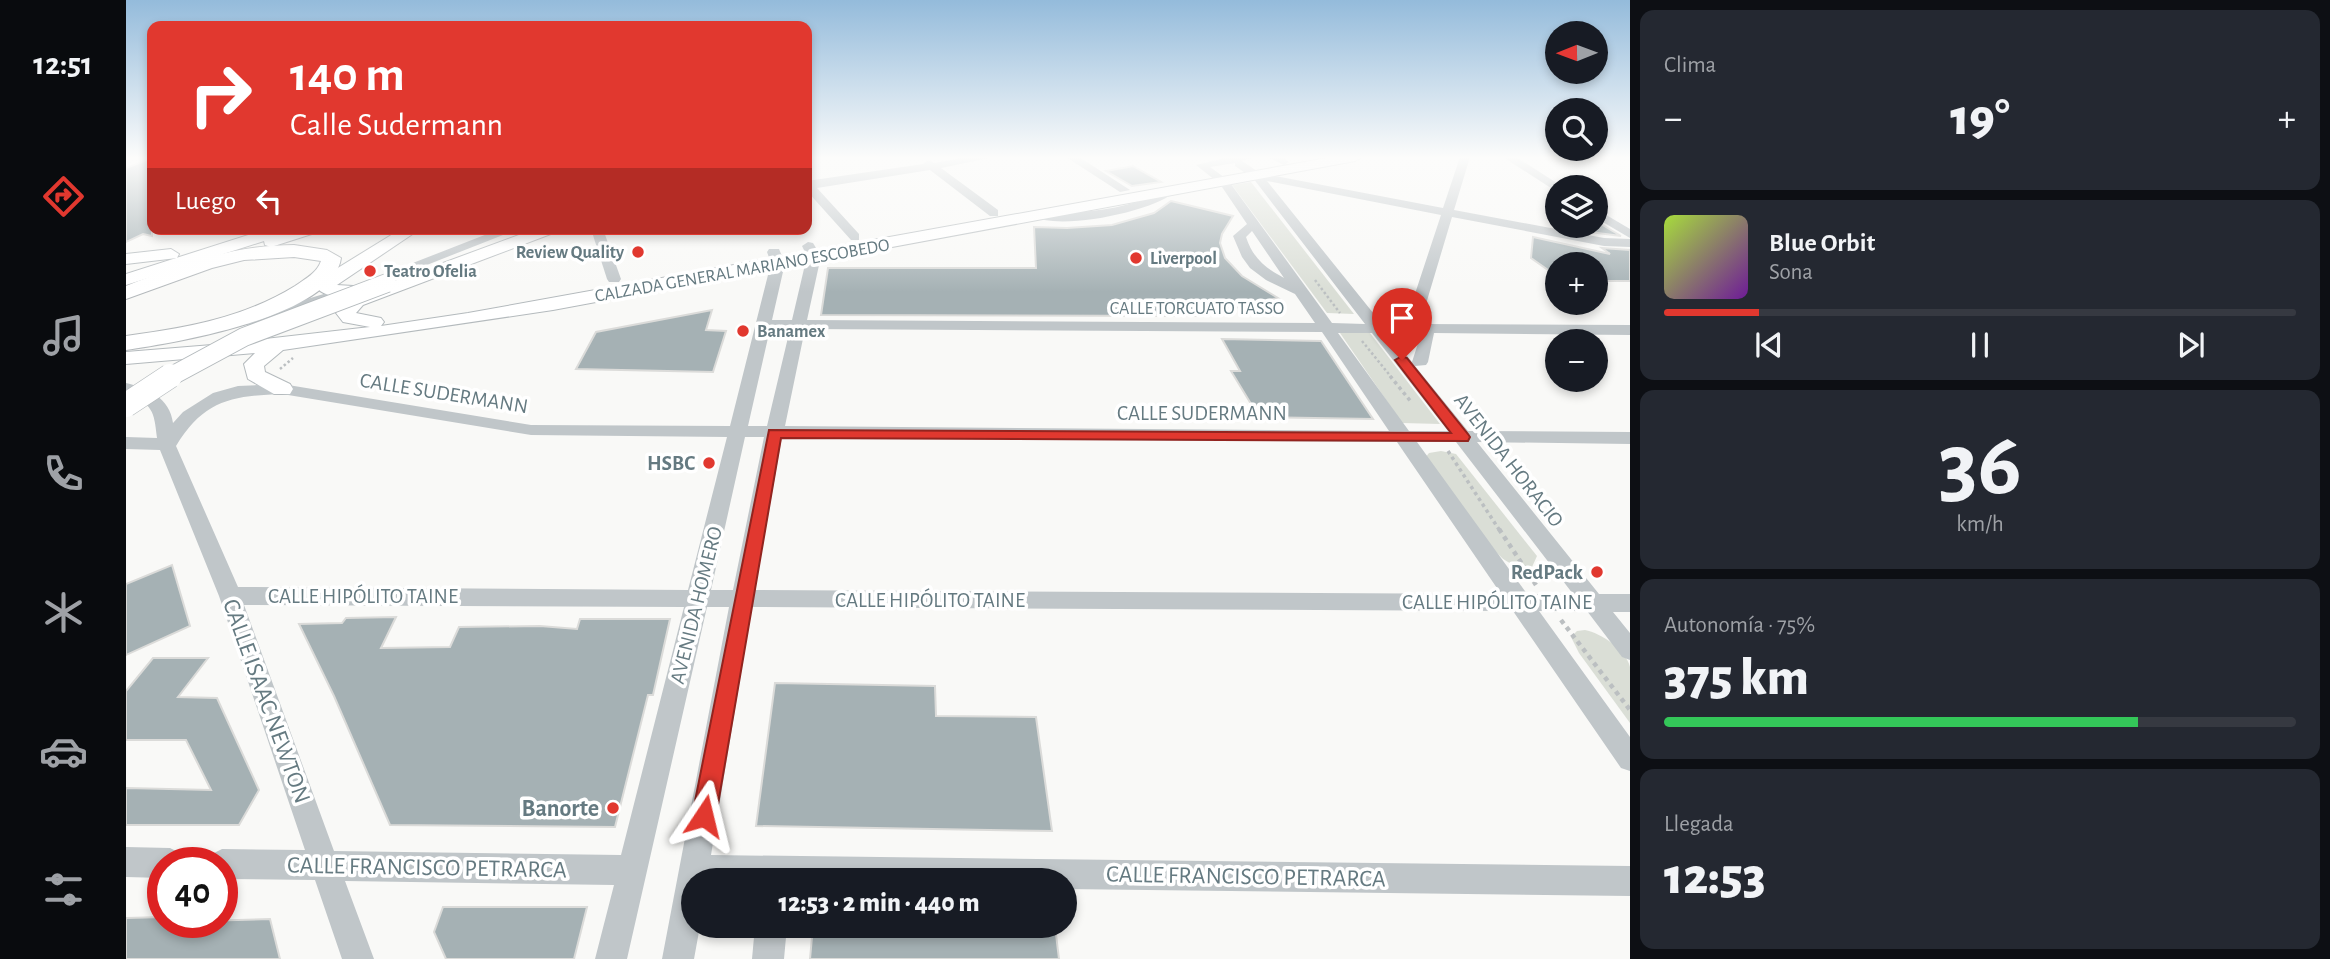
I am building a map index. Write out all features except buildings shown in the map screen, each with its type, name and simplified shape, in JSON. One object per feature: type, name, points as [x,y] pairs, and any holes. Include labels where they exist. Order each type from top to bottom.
[{"type":"highway","points":[[126,293],[188,263],[227,255],[271,251],[311,252],[327,256],[331,262],[322,276],[295,296],[261,313],[223,327],[126,344]]},
{"type":"main road","name":"CALZADA GENERAL MARIANO ESCOBEDO","points":[[811,251],[855,237],[1058,202]]},
{"type":"main road","name":"CALZADA GENERAL MARIANO ESCOBEDO","points":[[126,344],[266,337],[374,322],[614,279],[776,257],[1116,202]]},
{"type":"main road","points":[[126,259],[185,251],[244,235]]},
{"type":"main road","points":[[126,281],[188,263],[267,235]]},
{"type":"main road","points":[[227,255],[292,235]]},
{"type":"main road","points":[[347,290],[329,290],[326,287],[334,278],[402,235]]},
{"type":"main road","points":[[126,405],[177,372],[244,337],[517,235]]},
{"type":"main road","points":[[374,322],[350,318],[345,313],[357,301],[534,235]]},
{"type":"main road","name":"CALZADA GENERAL MARIANO ESCOBEDO","points":[[126,358],[310,342],[617,293],[776,257]]},
{"type":"main road","points":[[274,386],[255,375],[254,364],[275,347]]},
{"type":"street","points":[[822,202],[855,237]]},
{"type":"street","points":[[979,202],[994,213]]},
{"type":"street","points":[[1238,202],[1630,759]]},
{"type":"street","name":"AVENIDA HORACIO","points":[[1278,202],[1630,650]]},
{"type":"street","points":[[1403,202],[1604,242],[1630,243]]},
{"type":"street","points":[[1420,362],[1428,335],[1411,329],[1451,202]]},
{"type":"street","points":[[1608,210],[1630,224]]},
{"type":"street","points":[[1608,220],[1630,234]]},
{"type":"street","points":[[223,327],[265,317],[347,290],[496,235]]},
{"type":"street","points":[[599,235],[614,279]]},
{"type":"street","name":"AVENIDA HOMERO","points":[[695,868],[742,599],[774,434],[800,324],[811,251]]},
{"type":"street","name":"AVENIDA HOMERO","points":[[611,959],[764,324],[776,257]]},
{"type":"street","name":"CALLE TORCUATO TASSO","points":[[764,324],[1630,330]]},
{"type":"street","name":"CALLE SUDERMANN","points":[[167,446],[189,416],[219,397],[238,391],[274,386],[531,430],[774,434],[1630,438]]},
{"type":"street","name":"CALLE ISAAC NEWTON","points":[[126,388],[150,397],[165,419],[167,446],[230,596],[358,959]]},
{"type":"street","points":[[126,443],[145,442],[167,446]]},
{"type":"street","name":"CALLE HIPÓLITO TAINE","points":[[230,596],[1630,603]]},
{"type":"street","points":[[126,862],[147,862]]},
{"type":"street","name":"CALLE FRANCISCO PETRARCA","points":[[238,864],[632,870]]},
{"type":"street","name":"CALLE FRANCISCO PETRARCA","points":[[1077,877],[1630,881]]},
{"type":"street","name":"AVENIDA HOMERO","points":[[678,959],[682,938]]},
{"type":"street","points":[[768,959],[770,938]]},
{"type":"path","points":[[274,386],[310,342]]},
{"type":"shaded area","points":[[1244,202],[1266,202],[1354,314],[1327,313]]},
{"type":"shaded area","points":[[1340,333],[1370,333],[1440,424],[1402,423]]},
{"type":"shaded area","points":[[1441,451],[1456,454],[1537,556],[1532,567],[1512,564],[1496,552],[1425,458],[1429,453]]},
{"type":"shaded area","points":[[1585,630],[1612,643],[1628,661],[1630,723],[1579,653],[1571,637],[1577,631]]},
{"type":"place","name":"Review Quality","points":[[638,252]]},
{"type":"place","name":"Liverpool","points":[[1136,258]]},
{"type":"place","name":"Teatro Ofelia","points":[[370,271]]},
{"type":"place","name":"Banamex","points":[[743,331]]},
{"type":"place","name":"HSBC","points":[[709,463]]},
{"type":"place","name":"RedPack","points":[[1597,572]]},
{"type":"place","name":"Banorte","points":[[613,808]]},
{"type":"route","points":[[704,816],[774,434],[1462,437],[1402,360]]}]
